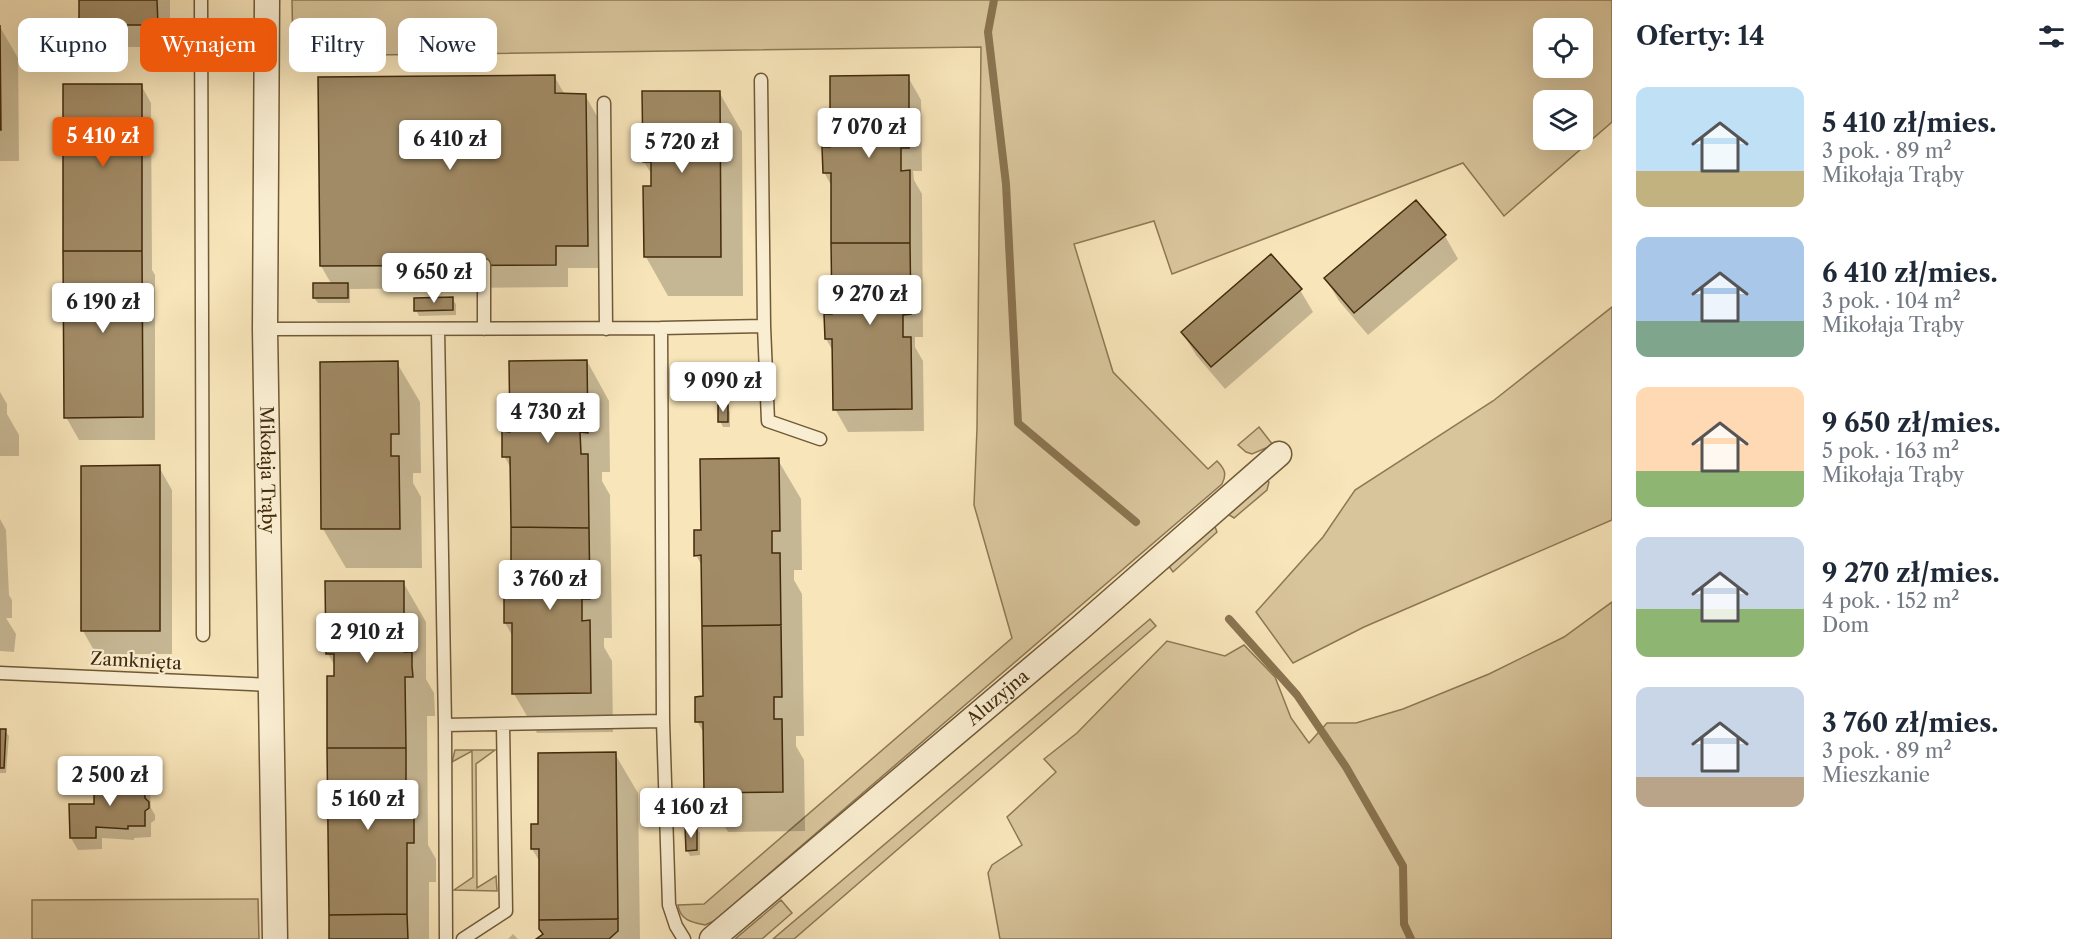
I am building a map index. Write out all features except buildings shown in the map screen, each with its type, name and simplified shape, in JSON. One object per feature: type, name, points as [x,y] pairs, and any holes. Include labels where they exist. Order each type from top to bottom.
[{"type":"street","name":"Mikołaja Trąby","points":[[267,0],[265,330],[275,939]]},
{"type":"street","name":"Aluzyjna","points":[[712,939],[1079,629],[1279,454]]},
{"type":"lane","points":[[201,0],[203,635]]},
{"type":"lane","points":[[761,80],[764,326],[768,421],[820,439]]},
{"type":"lane","points":[[603,103],[606,329]]},
{"type":"lane","points":[[483,265],[484,329]]},
{"type":"lane","points":[[265,330],[764,326]]},
{"type":"lane","points":[[661,328],[663,721],[669,905],[676,926],[684,939]]},
{"type":"lane","points":[[438,329],[445,725],[446,939]]},
{"type":"lane","name":"Zamknięta","points":[[0,673],[271,685]]},
{"type":"lane","points":[[445,725],[663,721]]},
{"type":"lane","points":[[462,939],[506,910],[503,724]]},
{"type":"shaded area","points":[[292,0],[1612,0],[1612,122],[1593,139],[1593,90],[1533,90],[1533,150],[1580,150],[1504,216],[1463,163],[1172,274],[1154,221],[1074,244],[1113,372],[1208,469],[1217,461],[1224,472],[1222,484],[714,921],[705,925],[684,917],[678,905],[704,904],[1012,638],[974,505],[977,428],[981,47],[497,53],[497,18],[398,18],[398,55],[386,55],[386,18],[292,18]]},
{"type":"shaded area","points":[[1612,307],[1612,520],[1364,627],[1293,663],[1256,612],[1323,537],[1355,490],[1493,401]]},
{"type":"shaded area","points":[[1259,427],[1273,445],[1252,454],[1246,452],[1238,445]]},
{"type":"shaded area","points":[[1265,478],[1269,482],[1267,490],[1234,518],[1226,513]]},
{"type":"shaded area","points":[[1214,524],[1217,532],[1173,572],[1168,565]]},
{"type":"shaded area","points":[[1612,602],[1612,939],[1000,939],[988,873],[992,865],[1022,845],[1007,817],[1056,772],[1044,759],[1077,733],[1167,641],[1225,656],[1244,645],[1275,677],[1291,718],[1309,743],[1327,723],[1356,723],[1403,709],[1489,674],[1564,637]]},
{"type":"shaded area","points":[[1150,619],[1156,626],[794,939],[773,939]]},
{"type":"shaded area","points":[[455,750],[495,750],[476,764],[477,888],[496,876],[497,891],[454,890],[473,877],[472,751],[452,762]]},
{"type":"shaded area","points":[[258,899],[259,939],[32,939],[32,900]]},
{"type":"shaded area","points":[[781,900],[792,913],[762,939],[735,939]]},
{"type":"waterway","points":[[994,0],[988,32],[1006,184],[1018,423],[1136,522]]},
{"type":"waterway","points":[[1229,619],[1297,695],[1346,767],[1403,866],[1404,924],[1411,939]]}]
